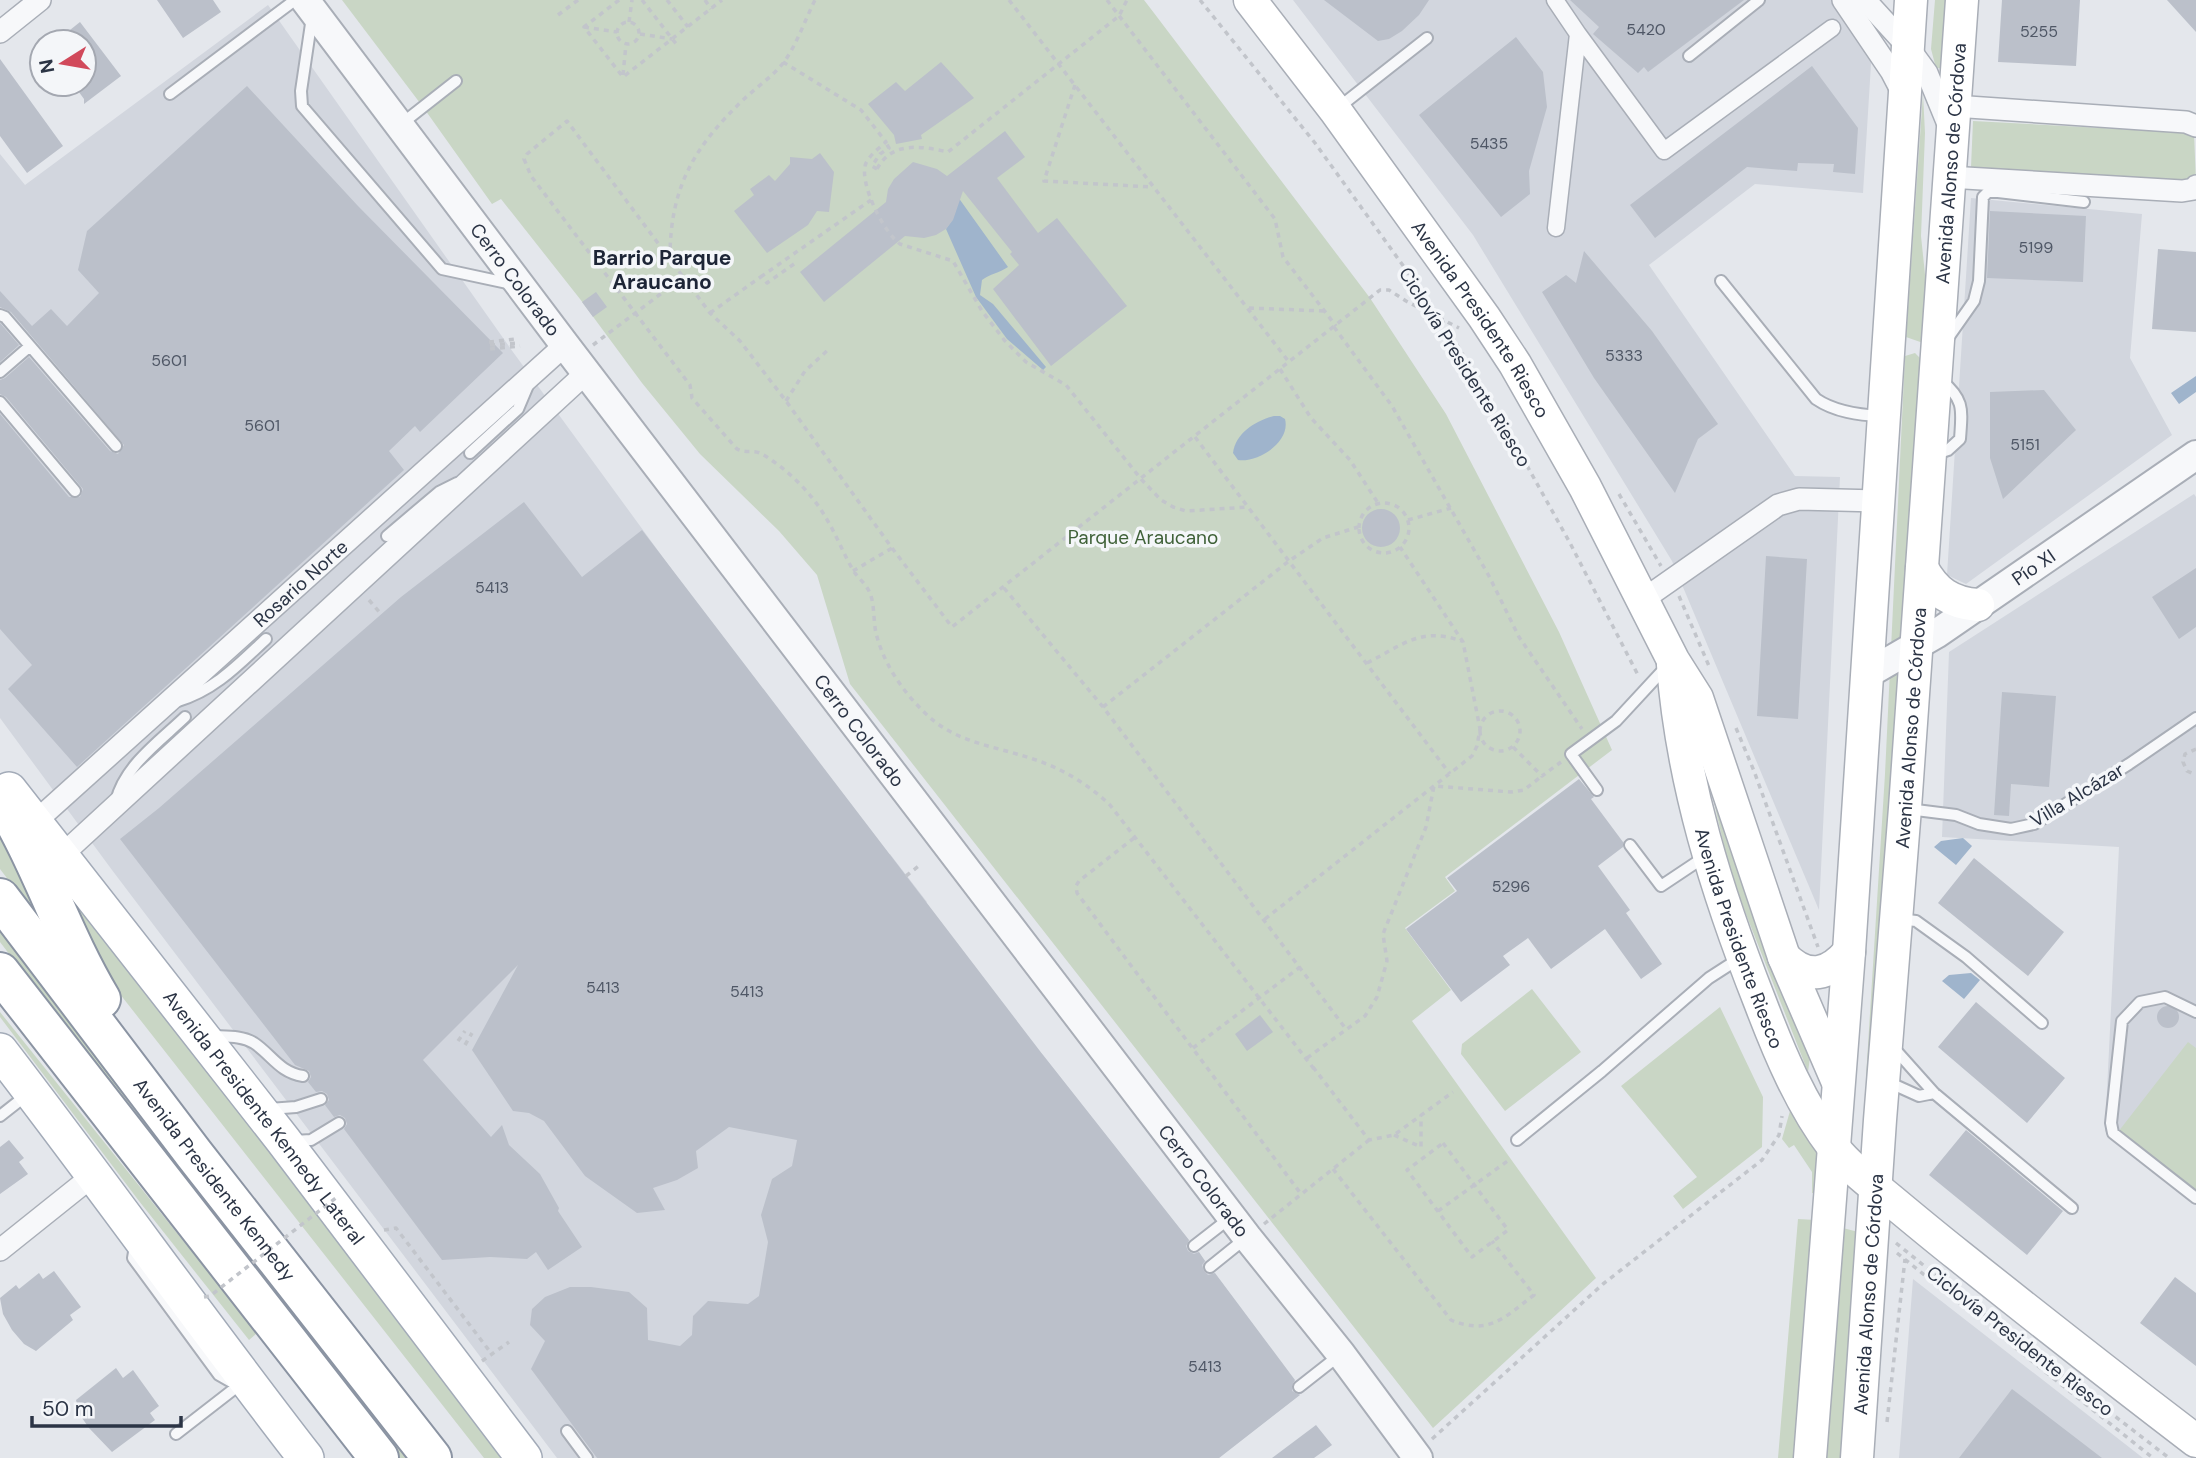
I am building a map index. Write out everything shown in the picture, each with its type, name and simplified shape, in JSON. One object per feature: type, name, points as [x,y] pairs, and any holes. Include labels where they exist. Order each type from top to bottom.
[{"type":"highway","points":[[0,797],[21,830],[82,967],[194,1154]]},
{"type":"highway","name":"Avenida Presidente Kennedy","points":[[0,898],[194,1154],[423,1446],[441,1458]]},
{"type":"highway","points":[[2,974],[379,1458]]},
{"type":"highway","points":[[296,1352],[360,1458]]},
{"type":"main road","name":"Avenida Presidente Riesco","points":[[1250,0],[1335,110],[1515,364],[1567,454],[1644,599],[1673,660],[1697,698],[1784,957],[1861,1134],[1875,1186]]},
{"type":"main road","points":[[1810,1458],[1849,952],[1911,0]]},
{"type":"main road","name":"Avenida Alonso de Córdova","points":[[1857,1458],[1962,0]]},
{"type":"main road","points":[[1922,568],[1929,581],[1951,600],[1978,605]]},
{"type":"main road","name":"Avenida Presidente Riesco","points":[[1673,660],[1676,705],[1688,774],[1708,854],[1742,957],[1787,1066],[1802,1097],[1834,1148],[1905,1213],[2196,1441]]},
{"type":"main road","name":"Avenida Presidente Kennedy Lateral","points":[[0,779],[202,1035],[524,1458]]},
{"type":"main road","points":[[1784,957],[1793,965],[1815,973],[1839,964],[1849,952]]},
{"type":"main road","points":[[0,1051],[10,1107],[95,1174],[242,1383],[306,1458]]},
{"type":"street","points":[[0,32],[40,0]]},
{"type":"street","points":[[1555,0],[1664,151],[1832,28]]},
{"type":"street","points":[[1843,0],[1891,71],[1905,97]]},
{"type":"street","points":[[1866,0],[1927,73],[1953,120],[2186,122],[2196,126]]},
{"type":"street","name":"Cerro Colorado","points":[[304,4],[400,125],[576,359],[1417,1456]]},
{"type":"street","points":[[1556,228],[1578,34]]},
{"type":"street","points":[[1949,177],[2044,191],[2182,191],[2194,189],[2196,186]]},
{"type":"street","name":"Rosario Norte","points":[[35,822],[532,374],[576,359]]},
{"type":"street","name":"Rosario Norte","points":[[62,855],[474,477],[576,359]]},
{"type":"street","name":"Pío XI","points":[[1867,674],[1917,646],[2196,456]]},
{"type":"street","points":[[1644,599],[1778,505],[1799,499],[1878,501]]},
{"type":"street","points":[[0,1250],[95,1174]]},
{"type":"lane","points":[[1689,56],[1759,0]]},
{"type":"lane","points":[[170,94],[304,4]]},
{"type":"lane","points":[[304,4],[302,106],[442,269],[521,285]]},
{"type":"lane","points":[[1335,110],[1427,38]]},
{"type":"lane","points":[[400,125],[456,81]]},
{"type":"lane","points":[[1936,365],[1957,323],[1974,301],[1979,281],[1983,197],[1988,192],[2044,191],[2084,202]]},
{"type":"lane","points":[[1721,281],[1816,399],[1825,405],[1857,415],[1884,416]]},
{"type":"lane","points":[[0,315],[5,317],[117,446]]},
{"type":"lane","points":[[0,372],[30,346]]},
{"type":"lane","points":[[470,453],[518,409],[532,374]]},
{"type":"lane","points":[[0,402],[75,491]]},
{"type":"lane","points":[[387,536],[439,492],[452,484],[474,477]]},
{"type":"lane","points":[[166,704],[212,686],[266,639]]},
{"type":"lane","points":[[1597,790],[1571,754],[1616,721],[1673,660]]},
{"type":"lane","points":[[115,807],[129,772],[185,717]]},
{"type":"lane","name":"Villa Alcázar","points":[[1905,808],[1956,815],[1979,824],[2011,829],[2034,824],[2196,718]]},
{"type":"lane","points":[[1630,845],[1661,886],[1708,854]]},
{"type":"lane","points":[[1896,919],[1916,921],[1926,928],[1966,957],[2042,1023]]},
{"type":"lane","points":[[1517,1140],[1709,978],[1742,957]]},
{"type":"lane","points":[[2196,1012],[2165,997],[2140,1002],[2122,1021],[2111,1123],[2113,1133],[2196,1198]]},
{"type":"lane","points":[[202,1035],[247,1040],[284,1070],[303,1076]]},
{"type":"lane","points":[[1886,1040],[1934,1093],[2072,1208]]},
{"type":"lane","points":[[1883,1080],[1919,1096],[1934,1093]]},
{"type":"lane","points":[[258,1108],[286,1109],[321,1099]]},
{"type":"lane","points":[[283,1140],[311,1140],[339,1123]]},
{"type":"lane","points":[[1194,1246],[1240,1227]]},
{"type":"lane","points":[[1210,1267],[1240,1227]]},
{"type":"lane","points":[[1299,1387],[1341,1354]]},
{"type":"lane","points":[[176,1434],[242,1383]]},
{"type":"lane","points":[[567,1431],[587,1458]]},
{"type":"path","points":[[558,15],[579,0]]},
{"type":"path","points":[[584,27],[619,0]]},
{"type":"path","points":[[629,22],[632,0]]},
{"type":"path","points":[[642,0],[677,45]]},
{"type":"path","points":[[705,0],[711,9]]},
{"type":"path","points":[[623,77],[722,0]]},
{"type":"path","points":[[670,261],[674,208],[683,180],[697,152],[731,112],[783,62],[815,0]]},
{"type":"path","points":[[1009,0],[1289,362]]},
{"type":"path","points":[[1107,0],[1275,219],[1283,257],[1392,407],[1489,576],[1519,637],[1590,740]]},
{"type":"path","points":[[783,62],[862,110],[889,148],[872,166],[877,169],[883,158],[905,147],[924,147],[948,152],[1119,16],[1127,0]]},
{"type":"path","name":"Ciclovía Presidente Riesco","points":[[1200,0],[1315,144],[1440,317],[1570,542],[1646,689]]},
{"type":"path","points":[[669,1],[688,27]]},
{"type":"path","points":[[629,22],[638,27],[639,34],[635,42],[626,44],[619,40],[617,32],[622,23],[629,22]]},
{"type":"path","points":[[584,27],[617,32]]},
{"type":"path","points":[[584,27],[623,77]]},
{"type":"path","points":[[639,34],[672,39]]},
{"type":"path","points":[[623,77],[626,44]]},
{"type":"path","points":[[1075,85],[1044,181],[1153,187]]},
{"type":"path","points":[[1369,1140],[1110,805],[1072,776],[1055,767],[966,740],[944,730],[929,718],[905,691],[885,659],[876,632],[869,590],[853,571],[815,502],[765,455],[757,451],[743,453],[733,446],[692,398],[690,385],[531,176],[525,165],[525,157],[568,121],[709,313],[740,341],[786,401],[952,627],[1380,290],[1385,289],[1462,330],[1470,328],[1484,317]]},
{"type":"path","points":[[886,142],[866,162],[866,178],[871,200],[896,242],[953,261],[1004,341],[1026,362],[1066,385],[1161,500],[1186,511],[1249,508]]},
{"type":"path","points":[[709,313],[871,200]]},
{"type":"path","points":[[762,276],[766,283],[794,264]]},
{"type":"path","points":[[576,359],[683,277]]},
{"type":"path","points":[[1247,308],[1324,311]]},
{"type":"path","points":[[518,343],[490,345],[518,343]]},
{"type":"path","points":[[786,401],[805,371],[829,349]]},
{"type":"path","points":[[1280,369],[1311,418],[1350,460],[1377,503]]},
{"type":"path","points":[[1195,436],[1450,774]]},
{"type":"path","points":[[1377,503],[1393,504],[1405,513],[1408,520],[1408,535],[1393,552],[1377,552],[1363,543],[1358,527],[1364,512],[1377,503]]},
{"type":"path","points":[[1408,520],[1451,508]]},
{"type":"path","points":[[1103,707],[1289,561],[1323,538],[1358,527]]},
{"type":"path","points":[[1264,920],[1472,756],[1477,747],[1480,729],[1490,713],[1508,712],[1518,721],[1520,735],[1514,747],[1500,752],[1493,751],[1482,741],[1480,729],[1463,642],[1400,547]]},
{"type":"path","points":[[853,571],[892,548]]},
{"type":"path","points":[[1003,587],[1103,707],[1346,1029]]},
{"type":"path","points":[[1367,663],[1408,640],[1424,635],[1440,635],[1463,642]]},
{"type":"path","points":[[1514,747],[1542,776]]},
{"type":"path","points":[[2196,748],[2185,754],[2183,762],[2187,771],[2196,775]]},
{"type":"path","points":[[1434,786],[1511,792],[1524,790],[1571,754]]},
{"type":"path","points":[[1314,1069],[1307,1059],[1365,1016],[1377,997],[1387,961],[1384,934],[1426,827],[1434,786]]},
{"type":"path","points":[[1134,838],[1079,881],[1076,889],[1301,1194]]},
{"type":"path","points":[[906,876],[920,865]]},
{"type":"path","points":[[1193,1048],[1300,968]]},
{"type":"path","points":[[458,1041],[465,1031]]},
{"type":"path","points":[[466,1045],[472,1033]]},
{"type":"path","points":[[1240,1227],[1301,1194],[1369,1140],[1394,1135],[1453,1092]]},
{"type":"path","points":[[1421,1115],[1421,1147]]},
{"type":"path","points":[[1394,1135],[1421,1147],[1428,1155]]},
{"type":"path","points":[[1417,1456],[1603,1284],[1762,1160],[1779,1135]]},
{"type":"path","points":[[1443,1143],[1474,1185],[1508,1230],[1472,1257],[1407,1170],[1443,1143]]},
{"type":"path","points":[[1438,1211],[1508,1160]]},
{"type":"path","points":[[1333,1168],[1451,1320],[1474,1327],[1491,1325],[1534,1295],[1492,1241]]},
{"type":"path","points":[[204,1297],[210,1296],[337,1197]]},
{"type":"path","points":[[1886,1432],[1906,1260],[1905,1213]]},
{"type":"path","points":[[380,1231],[396,1228],[491,1353]]},
{"type":"path","points":[[1872,1229],[1906,1260],[2153,1458]]},
{"type":"path","name":"Ciclovía Presidente Riesco","points":[[1872,1229],[1905,1250],[2169,1458]]},
{"type":"shaded area","points":[[1293,0],[1875,0],[1863,193],[1755,184],[1649,265],[1795,476],[1840,477],[1819,910],[1672,561],[1473,235]]},
{"type":"shaded area","points":[[268,5],[513,352],[716,630],[858,879],[890,854],[927,902],[895,927],[1043,1055],[1210,1267],[1303,1392],[1219,1458],[557,1458],[0,718],[0,154],[25,185]]},
{"type":"shaded area","points":[[1971,198],[2142,214],[2130,358],[2172,435],[1966,584],[1947,575]]},
{"type":"shaded area","points":[[2194,494],[2196,1203],[2105,1131],[2119,847],[1942,837],[1949,652]]},
{"type":"shaded area","points":[[1913,1279],[2143,1458],[1899,1458]]},
{"type":"green space","name":"Parque Araucano","points":[[342,0],[1144,0],[1154,13],[1370,298],[1446,414],[1559,632],[1612,750],[1445,877],[1455,891],[1405,928],[1451,990],[1412,1021],[1596,1278],[1433,1428],[850,684],[817,575],[779,531],[700,454],[501,199],[492,204]]},
{"type":"green space","points":[[1935,0],[1954,0],[1950,69],[1936,68],[1931,49]]},
{"type":"green space","points":[[1923,94],[1925,133],[1921,236],[1926,284],[1926,344],[1906,337]]},
{"type":"green space","points":[[1973,121],[2194,133],[2196,182],[1971,167]]},
{"type":"green space","points":[[1915,353],[1922,360],[1871,1086],[1866,1077],[1885,774],[1905,356]]},
{"type":"green space","points":[[1706,768],[1812,1043],[1808,1072],[1731,876]]},
{"type":"green space","points":[[0,819],[67,957],[0,869]]},
{"type":"green space","points":[[46,861],[511,1458],[484,1458],[105,975]]},
{"type":"green space","points":[[0,928],[406,1458],[395,1458],[0,942]]},
{"type":"green space","points":[[1532,989],[1581,1052],[1505,1111],[1461,1054],[1462,1044]]},
{"type":"green space","points":[[1720,1007],[1763,1097],[1762,1147],[1683,1209],[1673,1196],[1697,1177],[1621,1086]]},
{"type":"green space","points":[[0,1012],[257,1333],[249,1340],[139,1201],[0,1017]]},
{"type":"green space","points":[[2188,1042],[2196,1048],[2196,1194],[2118,1132]]},
{"type":"green space","points":[[1795,1107],[1818,1148],[1819,1194],[1812,1193],[1812,1172],[1794,1145],[1789,1148],[1782,1139],[1790,1111]]},
{"type":"green space","points":[[1798,1219],[1816,1220],[1797,1458],[1778,1458]]},
{"type":"green space","points":[[1843,1228],[1862,1233],[1848,1458],[1827,1458]]},
{"type":"water","points":[[958,197],[1008,267],[982,280],[980,295],[993,304],[1046,367],[1043,370],[1007,339],[976,297],[946,229],[955,214]]},
{"type":"water","points":[[2196,376],[2196,392],[2179,404],[2171,393]]},
{"type":"water","points":[[1274,416],[1285,419],[1286,427],[1278,443],[1255,458],[1238,460],[1233,453],[1242,434],[1260,421]]},
{"type":"water","points":[[1963,838],[1972,846],[1956,865],[1934,847],[1941,841]]},
{"type":"water","points":[[1971,973],[1980,980],[1964,999],[1942,981],[1949,975]]},
{"type":"building","points":[[157,0],[213,0],[221,12],[183,38]]},
{"type":"building","points":[[1324,0],[1429,0],[1419,15],[1402,31],[1389,39],[1378,41]]},
{"type":"building","points":[[1570,0],[1744,0],[1648,72],[1644,67],[1638,73],[1593,34],[1599,27]]},
{"type":"building","points":[[2002,0],[2080,0],[2076,66],[1998,62]]},
{"type":"building","points":[[2167,0],[2196,0],[2196,32]]},
{"type":"building","points":[[80,22],[85,28],[72,28]]},
{"type":"building","points":[[1516,37],[1543,72],[1547,107],[1529,171],[1530,194],[1501,217],[1419,115]]},
{"type":"building","points":[[98,46],[121,76],[98,93]]},
{"type":"building","points":[[0,59],[63,146],[27,173],[0,136]]},
{"type":"building","points":[[941,62],[974,98],[921,135],[922,139],[896,144],[894,135],[868,104],[896,82],[905,91]]},
{"type":"building","points":[[1812,66],[1858,128],[1855,174],[1833,172],[1834,164],[1798,163],[1797,171],[1747,167],[1655,238],[1630,205]]},
{"type":"building","points":[[247,86],[358,206],[503,353],[420,432],[415,426],[389,451],[404,470],[77,767],[8,689],[32,665],[0,629],[0,414],[69,497],[80,497],[83,489],[6,397],[0,394],[0,380],[29,357],[110,451],[118,454],[124,445],[11,312],[0,307],[0,291],[32,326],[51,309],[67,326],[99,293],[78,270],[87,231]]},
{"type":"building","points":[[1005,131],[1025,157],[997,178],[1038,233],[1057,218],[1127,306],[1051,366],[993,289],[1019,265],[1010,254],[1012,252],[963,191],[953,220],[946,229],[924,238],[905,236],[824,302],[800,272],[886,202],[888,189],[894,179],[913,162],[937,169],[947,176]]},
{"type":"building","points":[[820,153],[834,172],[829,212],[817,211],[808,225],[767,253],[734,211],[754,195],[750,189],[769,175],[775,181],[790,164],[790,157],[812,159]]},
{"type":"building","points":[[1990,211],[2086,216],[2083,282],[1987,278]]},
{"type":"building","points":[[2158,249],[2196,252],[2196,332],[2152,329]]},
{"type":"building","points":[[1584,251],[1652,331],[1718,424],[1698,439],[1675,493],[1594,378],[1542,292],[1566,275],[1576,283]]},
{"type":"building","points":[[596,292],[607,307],[593,317],[582,302]]},
{"type":"building","points":[[0,323],[19,345],[0,362]]},
{"type":"building","points":[[2044,390],[2076,430],[2003,499],[1990,458],[1990,392]]},
{"type":"building","points":[[524,502],[582,577],[642,530],[1043,1055],[1189,1240],[1186,1246],[1188,1251],[1194,1254],[1199,1252],[1205,1261],[1202,1265],[1204,1271],[1208,1275],[1215,1273],[1295,1380],[1292,1391],[1300,1395],[1219,1458],[597,1458],[531,1369],[545,1341],[530,1325],[532,1309],[545,1297],[570,1287],[629,1292],[647,1308],[648,1340],[680,1346],[692,1335],[693,1316],[708,1301],[748,1304],[759,1296],[768,1242],[761,1215],[772,1179],[792,1166],[797,1140],[729,1127],[696,1151],[698,1168],[677,1180],[653,1188],[665,1210],[637,1213],[585,1176],[544,1121],[529,1113],[513,1111],[472,1050],[518,965],[423,1060],[491,1137],[502,1125],[509,1145],[540,1174],[559,1208],[558,1211],[582,1247],[548,1270],[536,1252],[527,1259],[490,1257],[442,1260],[344,1129],[347,1124],[345,1118],[340,1115],[334,1117],[325,1105],[329,1100],[327,1094],[316,1092],[308,1082],[311,1077],[309,1071],[295,1065],[120,839],[401,597]]},
{"type":"building","points":[[1381,509],[1394,515],[1400,528],[1394,541],[1381,547],[1368,541],[1362,528],[1368,515]]},
{"type":"building","points":[[1766,556],[1807,559],[1798,719],[1757,716]]},
{"type":"building","points":[[2196,568],[2196,627],[2179,639],[2152,597]]},
{"type":"building","points":[[2002,692],[2056,696],[2049,787],[2011,784],[2009,816],[1994,815]]},
{"type":"building","points":[[1579,779],[1623,842],[1623,847],[1598,866],[1630,910],[1626,913],[1662,964],[1641,979],[1605,929],[1551,969],[1528,938],[1503,956],[1510,965],[1461,1002],[1406,929],[1457,891],[1447,878]]},
{"type":"building","points":[[1974,858],[2064,932],[2028,976],[1938,903]]},
{"type":"building","points":[[1976,1002],[2065,1078],[2027,1123],[1938,1047]]},
{"type":"building","points":[[2168,1006],[2176,1009],[2179,1017],[2176,1025],[2168,1028],[2160,1025],[2157,1017],[2160,1009]]},
{"type":"building","points":[[1260,1015],[1273,1032],[1247,1051],[1235,1034]]},
{"type":"building","points":[[1966,1130],[2063,1211],[2027,1255],[1929,1175]]},
{"type":"building","points":[[9,1140],[24,1158],[19,1162],[28,1174],[0,1194],[0,1147]]},
{"type":"building","points":[[54,1271],[81,1307],[70,1315],[73,1320],[36,1351],[24,1344],[12,1330],[3,1314],[0,1298],[16,1285],[19,1289],[39,1273],[43,1279]]},
{"type":"building","points":[[2175,1277],[2196,1293],[2196,1366],[2140,1323]]},
{"type":"building","points":[[116,1368],[123,1378],[133,1370],[159,1406],[150,1413],[155,1420],[112,1452],[80,1415],[76,1400]]},
{"type":"building","points":[[2012,1389],[2102,1458],[1959,1458]]},
{"type":"building","points":[[1316,1425],[1332,1445],[1314,1458],[1272,1458]]},
{"type":"district","name":"Barrio Parque Araucano","points":[[662,270]]}]
